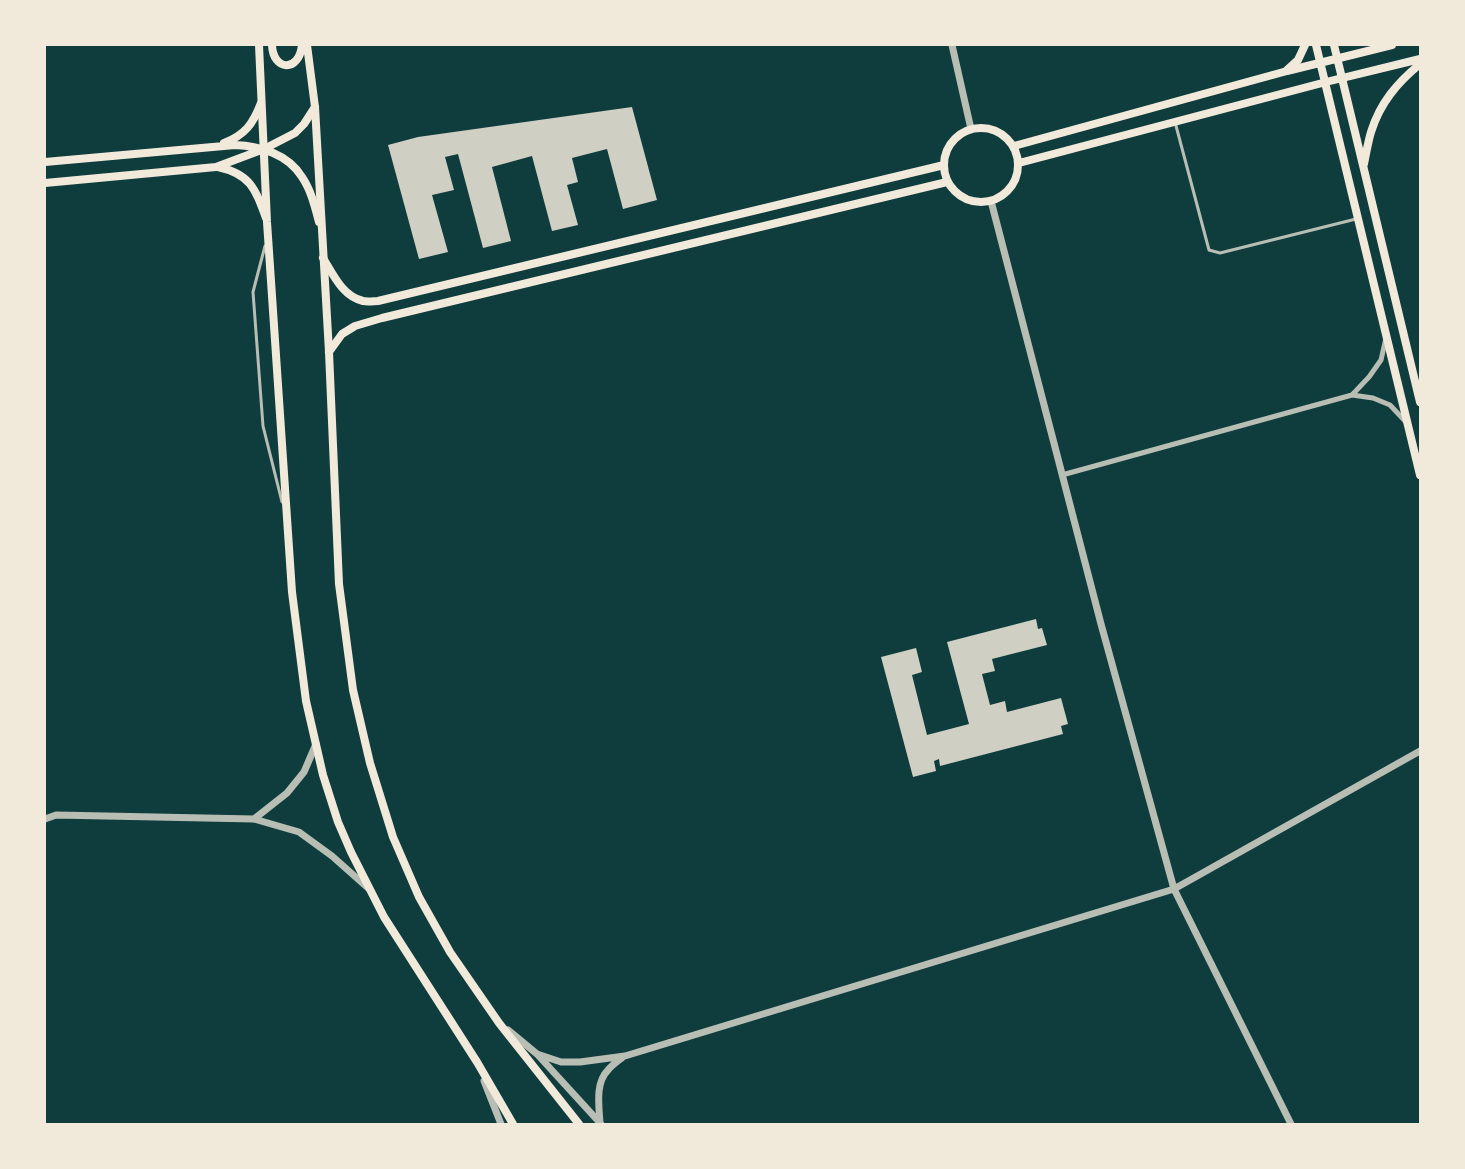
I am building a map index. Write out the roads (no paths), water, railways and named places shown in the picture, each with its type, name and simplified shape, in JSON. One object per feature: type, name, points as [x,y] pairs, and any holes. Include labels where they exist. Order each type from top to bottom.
[{"type":"main road","points":[[259,45],[267,222],[292,592],[306,701],[323,775],[338,822],[384,917],[477,1062],[513,1124]]},
{"type":"main road","points":[[272,45],[277,61],[284,64],[294,63],[299,59],[302,45]]},
{"type":"main road","points":[[307,45],[315,107],[339,584],[353,690],[370,764],[393,837],[419,897],[450,952],[499,1023],[579,1124]]},
{"type":"main road","points":[[1287,71],[1298,60],[1305,45]]},
{"type":"main road","points":[[1316,45],[1420,475]]},
{"type":"main road","points":[[1334,45],[1420,402]]},
{"type":"main road","points":[[1014,146],[1320,62],[1392,45]]},
{"type":"main road","points":[[1019,163],[1420,59]]},
{"type":"main road","points":[[1364,169],[1370,133],[1383,104],[1403,78],[1420,64]]},
{"type":"main road","points":[[214,147],[234,140],[247,130],[262,100]]},
{"type":"main road","points":[[45,183],[216,167],[264,149],[295,133],[315,107]]},
{"type":"main road","points":[[971,129],[991,129],[1000,133],[1014,146],[1019,163],[1015,181],[1000,197],[991,201],[968,200],[959,195],[947,182],[945,155],[949,146],[962,133],[971,129]]},
{"type":"main road","points":[[45,162],[214,147],[249,146],[264,149],[282,157],[303,177],[312,197],[321,228]]},
{"type":"main road","points":[[323,258],[338,283],[349,294],[364,301],[378,301],[944,165]]},
{"type":"main road","points":[[216,167],[241,174],[249,182],[261,204],[267,222]]},
{"type":"main road","points":[[329,352],[342,333],[355,326],[382,318],[947,182]]},
{"type":"street","points":[[952,45],[971,129]]},
{"type":"street","points":[[991,201],[1101,624],[1174,890],[1291,1124]]},
{"type":"street","points":[[1352,395],[1381,360],[1386,337]]},
{"type":"street","points":[[1062,476],[1352,395],[1373,398],[1390,405],[1407,424]]},
{"type":"street","points":[[254,819],[287,793],[304,772],[316,744]]},
{"type":"street","points":[[537,1054],[561,1062],[626,1056],[1174,890],[1420,751]]},
{"type":"street","points":[[45,819],[56,815],[254,819],[299,832],[332,856],[370,889]]},
{"type":"street","points":[[499,1023],[537,1054],[601,1123]]},
{"type":"street","points":[[601,1123],[598,1100],[600,1083],[606,1071],[626,1056]]},
{"type":"street","points":[[477,1062],[501,1124]]},
{"type":"lane","points":[[1175,122],[1209,250],[1220,253],[1358,218]]},
{"type":"lane","points":[[268,236],[253,292],[263,426],[287,518]]}]
